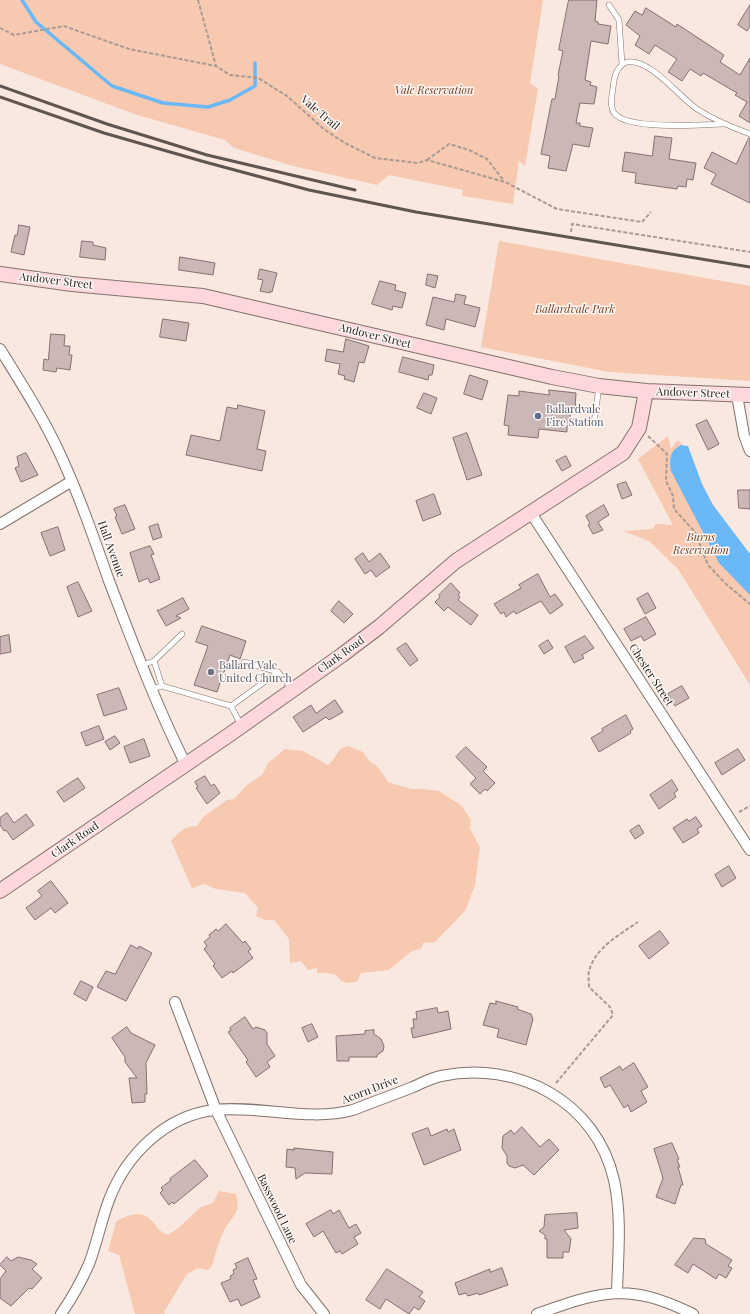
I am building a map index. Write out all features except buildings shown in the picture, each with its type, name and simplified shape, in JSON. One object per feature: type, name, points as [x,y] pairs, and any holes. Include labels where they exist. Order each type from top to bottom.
[{"type":"main road","name":"Andover Street","points":[[0,274],[72,284],[203,296],[552,377],[599,386],[646,391],[744,395]]},
{"type":"main road","name":"Clark Road","points":[[0,891],[293,690],[379,627],[456,561],[623,453],[639,428],[646,391]]},
{"type":"street","name":"Hall Avenue","points":[[0,349],[39,412],[72,481],[151,689],[164,720],[186,764]]},
{"type":"street","points":[[744,395],[744,435],[750,451]]},
{"type":"street","points":[[0,524],[72,481]]},
{"type":"street","name":"Chester Street","points":[[531,513],[750,850]]},
{"type":"street","name":"Basswood Lane","points":[[175,1002],[216,1110],[301,1285],[324,1314]]},
{"type":"street","name":"Acorn Drive","points":[[61,1314],[81,1281],[89,1262],[109,1200],[118,1179],[145,1144],[161,1130],[198,1113],[216,1110],[260,1110],[301,1114],[341,1114],[439,1076],[464,1072],[485,1072],[508,1075],[534,1083],[549,1092],[574,1111],[588,1125],[609,1162],[617,1198],[617,1292]]},
{"type":"street","points":[[537,1314],[588,1297],[617,1292],[648,1296],[693,1314]]},
{"type":"lane","points":[[608,5],[619,20],[622,64],[616,73],[612,90],[612,111],[619,118],[635,123],[660,125],[723,124]]},
{"type":"lane","points":[[622,64],[636,62],[645,65],[695,108],[723,124],[750,134]]},
{"type":"lane","points":[[594,423],[599,386]]},
{"type":"lane","points":[[142,665],[154,661],[182,634]]},
{"type":"lane","points":[[154,661],[162,686]]},
{"type":"lane","points":[[244,662],[278,672],[293,690]]},
{"type":"lane","points":[[231,706],[278,672]]},
{"type":"lane","points":[[151,689],[162,686],[231,706],[242,726]]},
{"type":"path","points":[[198,0],[216,66]]},
{"type":"path","name":"Vale Trail","points":[[0,28],[14,35],[64,26],[129,49],[216,66],[230,75],[258,78],[287,96],[324,130],[345,143],[375,158],[418,163],[427,160],[449,144],[469,150],[487,159],[504,182]]},
{"type":"path","points":[[427,160],[504,182],[557,209],[642,222],[651,212]]},
{"type":"path","points":[[571,232],[572,224],[750,252]]},
{"type":"path","points":[[639,428],[667,454],[666,481],[673,496],[674,509],[695,532],[708,565],[726,584],[750,604]]},
{"type":"path","points":[[549,1092],[614,1015],[610,1008],[589,987],[588,972],[597,954],[614,938],[638,922]]},
{"type":"green space","name":"Vale Reservation","points":[[0,0],[543,0],[530,83],[538,89],[525,166],[519,161],[513,204],[462,196],[463,190],[389,175],[377,185],[293,166],[234,148],[225,140],[134,114],[0,64]]},
{"type":"green space","name":"Ballardvale Park","points":[[499,241],[750,286],[750,381],[609,372],[481,347]]},
{"type":"green space","name":"Burns Reservation","points":[[668,436],[671,449],[677,440],[680,442],[712,503],[750,560],[750,685],[678,569],[649,541],[623,531],[653,529],[656,524],[673,525],[638,459]]},
{"type":"green space","points":[[348,746],[363,752],[370,762],[376,765],[388,782],[411,789],[439,791],[462,806],[471,820],[470,829],[480,847],[475,885],[465,911],[435,942],[423,943],[421,949],[412,951],[389,970],[361,973],[357,982],[348,983],[341,981],[334,974],[317,973],[317,968],[308,970],[301,961],[290,963],[289,939],[274,920],[265,920],[256,916],[258,908],[245,893],[216,889],[204,884],[192,888],[171,841],[182,830],[192,826],[197,826],[203,817],[227,800],[234,799],[247,785],[262,775],[268,763],[285,749],[303,751],[328,765],[341,749]]},
{"type":"green space","points":[[219,1191],[236,1194],[237,1207],[221,1237],[212,1266],[208,1270],[198,1268],[187,1274],[164,1312],[165,1314],[135,1314],[119,1255],[108,1251],[116,1222],[124,1217],[138,1214],[143,1215],[168,1235],[177,1229],[201,1207],[213,1203]]},
{"type":"water","points":[[681,445],[688,446],[702,484],[713,505],[750,554],[750,595],[719,563],[671,471],[670,462],[672,452]]},
{"type":"waterway","points":[[22,0],[36,22],[112,86],[163,103],[208,107],[230,100],[255,86],[255,63]]},
{"type":"railway","points":[[0,86],[107,124],[207,155],[355,190]]},
{"type":"railway","points":[[0,97],[104,133],[309,190],[416,212],[750,267]]},
{"type":"place","name":"Ballardvale Fire Station","points":[[538,416]]},
{"type":"place","name":"Ballard Vale United Church","points":[[211,672]]}]
